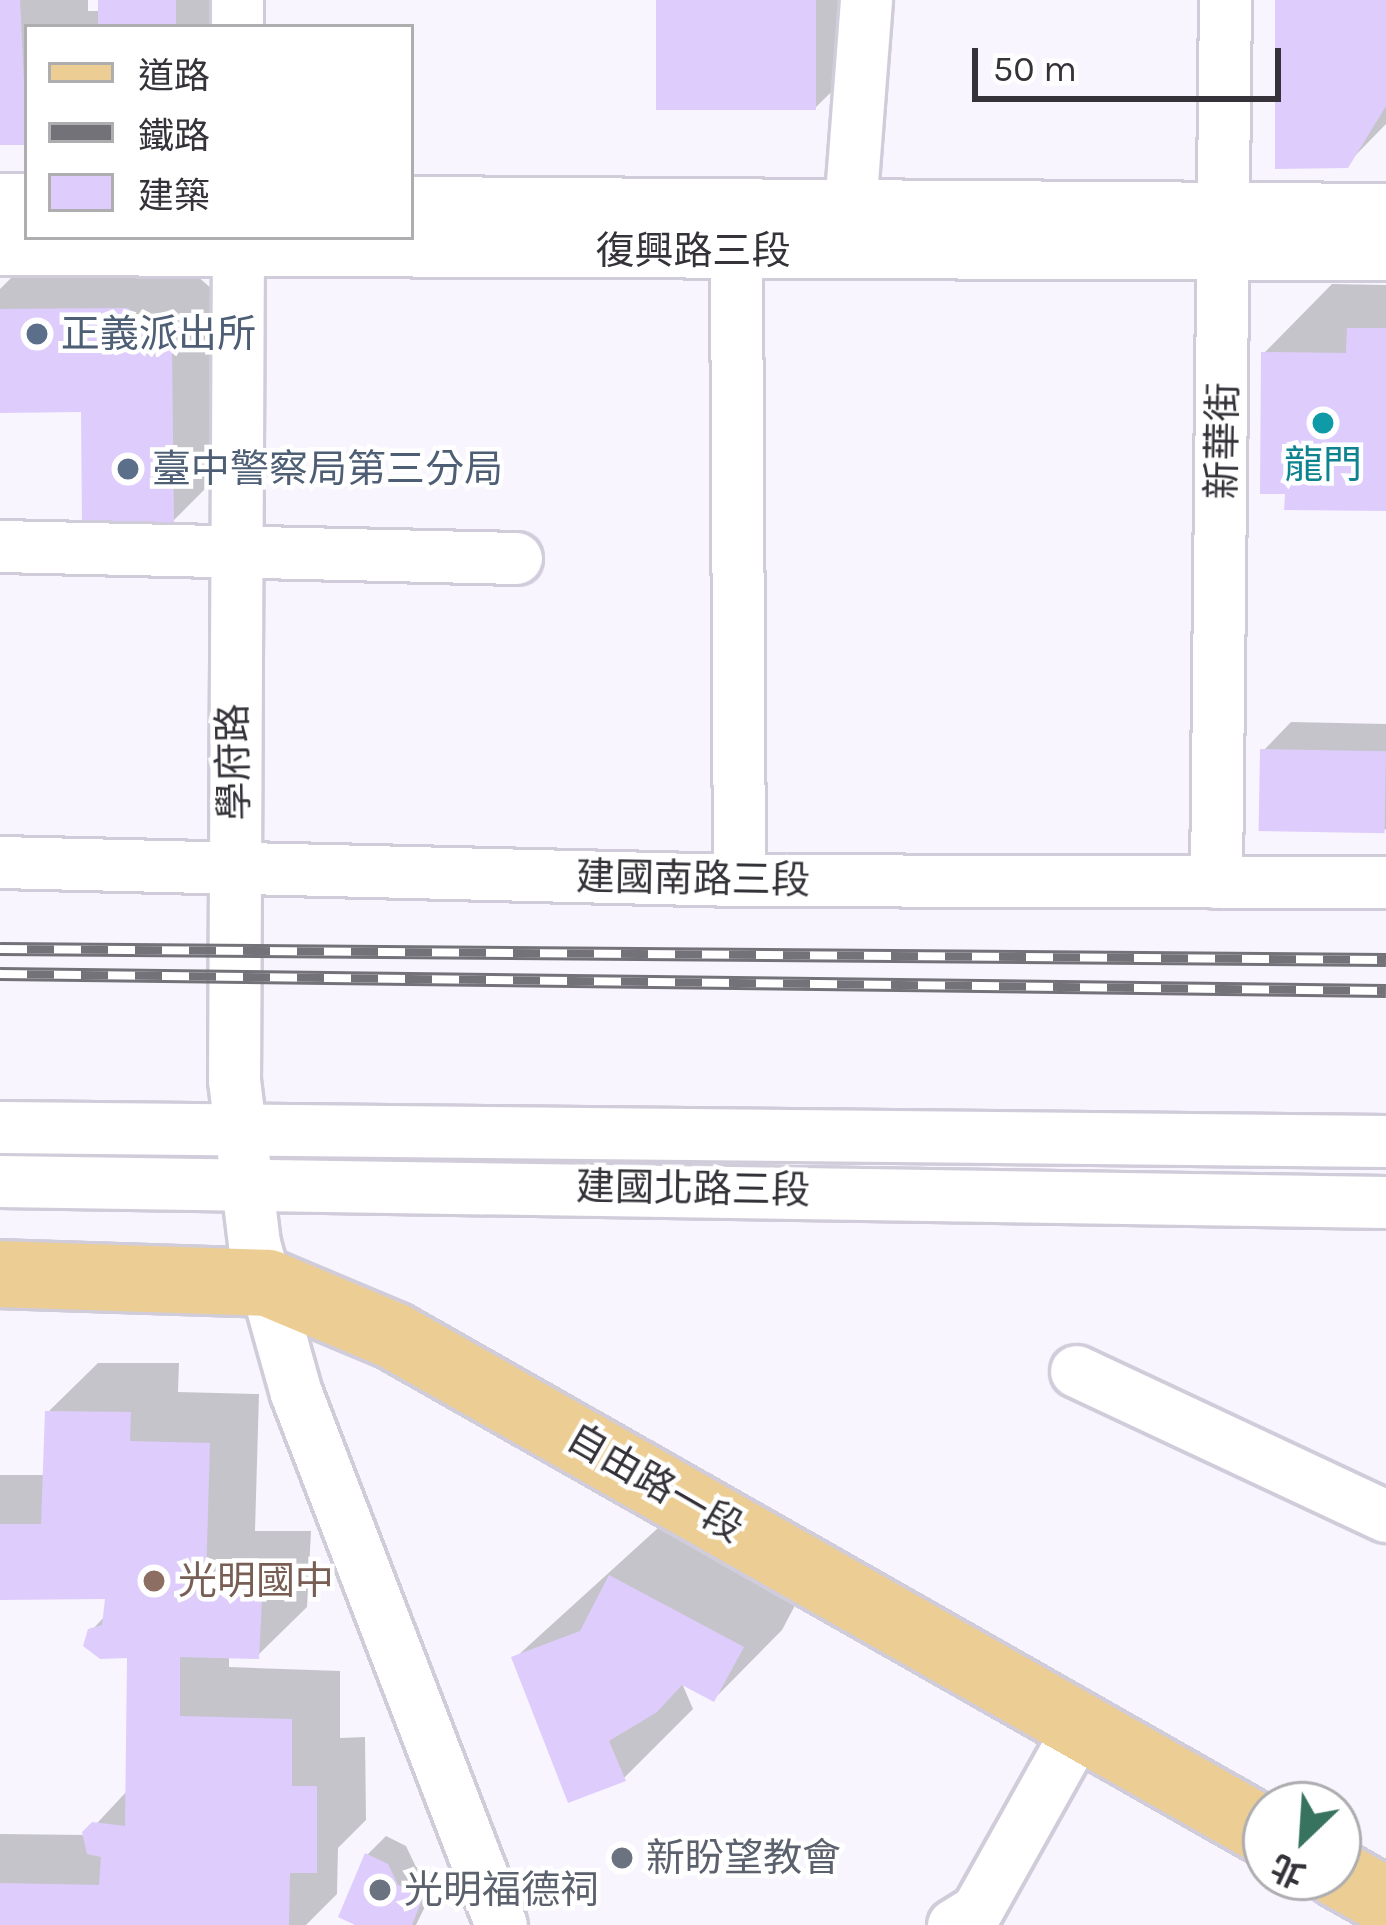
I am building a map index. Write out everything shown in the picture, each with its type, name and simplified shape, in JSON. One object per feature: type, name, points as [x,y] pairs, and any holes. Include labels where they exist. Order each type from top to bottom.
[{"type":"main road","name":"自由路一段","points":[[0,1274],[268,1283],[394,1336],[1242,1818]]},
{"type":"street","points":[[850,208],[866,0]]},
{"type":"street","name":"新華街","points":[[1216,882],[1227,229],[1225,0]]},
{"type":"street","name":"復興路三段","points":[[414,202],[850,208],[1227,229],[1386,254]]},
{"type":"street","name":"復興路三段","points":[[0,249],[238,243],[736,252],[1227,229],[1386,208]]},
{"type":"street","name":"學府路","points":[[238,243],[231,547],[237,1126],[244,1180],[296,1393],[501,1925]]},
{"type":"street","points":[[736,252],[739,880]]},
{"type":"street","points":[[0,546],[231,547],[516,558]]},
{"type":"street","name":"建國南路三段","points":[[0,862],[739,880],[1386,882]]},
{"type":"street","name":"建國北路三段","points":[[0,1127],[1386,1141]]},
{"type":"street","name":"建國北路三段","points":[[0,1181],[244,1180],[1386,1202]]},
{"type":"street","points":[[1076,1371],[1386,1516]]},
{"type":"street","points":[[953,1925],[977,1910],[1080,1726]]},
{"type":"building","points":[[0,0],[20,0],[24,145],[0,145]]},
{"type":"building","points":[[98,0],[176,0],[176,24],[98,24]]},
{"type":"building","points":[[656,0],[816,0],[816,110],[656,110]]},
{"type":"building","points":[[1275,0],[1386,0],[1386,106],[1348,168],[1275,169]]},
{"type":"building","name":"臺中警察局第三分局","points":[[128,308],[172,347],[174,524],[82,525],[81,412],[0,413],[0,309]]},
{"type":"building","name":"龍門","points":[[1347,328],[1386,328],[1386,511],[1284,510],[1285,494],[1260,494],[1261,352],[1346,353]]},
{"type":"building","points":[[1260,749],[1386,751],[1385,833],[1259,831]]},
{"type":"building","points":[[45,1411],[131,1412],[130,1441],[210,1443],[206,1579],[263,1580],[259,1659],[180,1657],[180,1716],[292,1719],[292,1786],[317,1786],[317,1873],[290,1873],[289,1925],[0,1925],[0,1883],[99,1885],[101,1857],[87,1854],[82,1832],[92,1822],[125,1826],[127,1658],[100,1659],[83,1646],[88,1629],[102,1625],[105,1599],[0,1600],[0,1524],[41,1524]]},
{"type":"building","points":[[609,1575],[744,1647],[714,1702],[682,1685],[657,1712],[609,1741],[626,1781],[568,1803],[511,1657],[580,1631]]},
{"type":"building","name":"光明福德祠","points":[[365,1853],[388,1864],[398,1885],[424,1895],[412,1925],[355,1925],[338,1917]]},
{"type":"railway","points":[[0,949],[1386,960]]},
{"type":"railway","points":[[0,974],[1386,991]]},
{"type":"place","name":"正義派出所","points":[[37,334]]},
{"type":"place","name":"龍門","points":[[1323,423]]},
{"type":"place","name":"臺中警察局第三分局","points":[[128,469]]},
{"type":"place","name":"光明國中","points":[[154,1581]]},
{"type":"place","name":"新盼望教會","points":[[622,1858]]},
{"type":"place","name":"光明福德祠","points":[[380,1890]]}]
